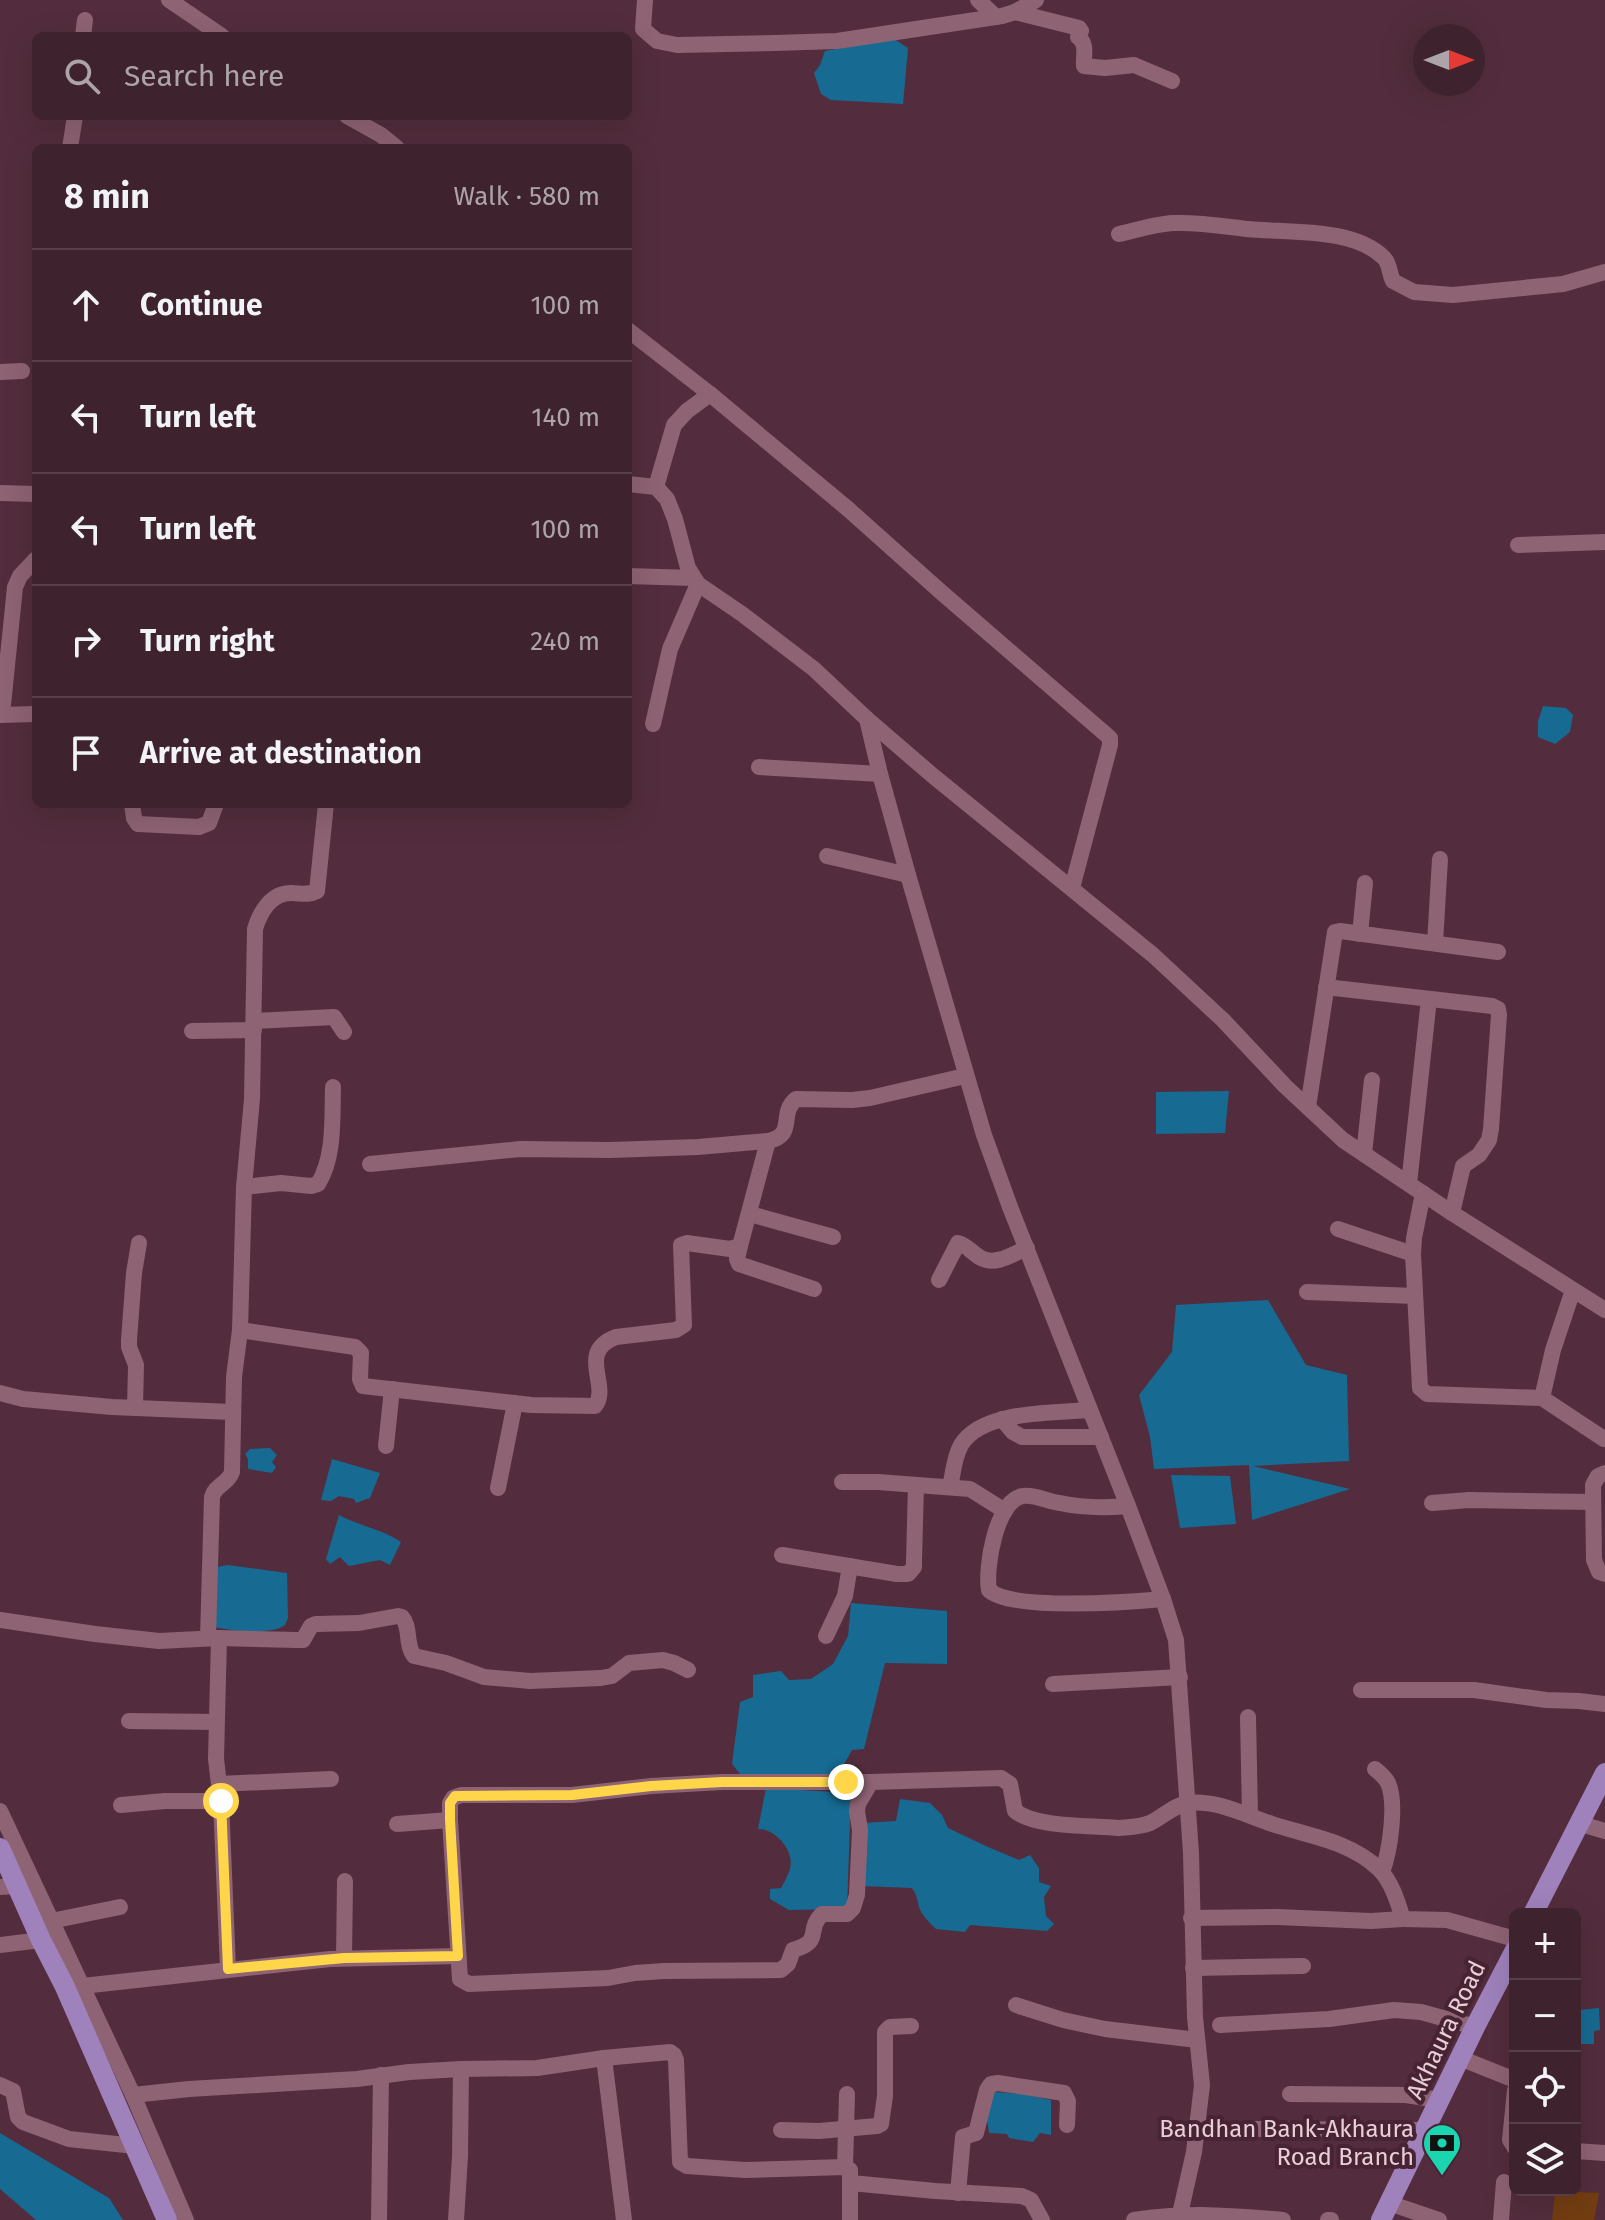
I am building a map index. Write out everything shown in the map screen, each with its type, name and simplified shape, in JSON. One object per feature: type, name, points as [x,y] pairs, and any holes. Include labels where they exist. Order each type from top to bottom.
[{"type":"main road","points":[[1536,1908],[1605,1773]]},
{"type":"main road","points":[[0,1848],[8,1887],[74,1986],[135,2146],[167,2220]]},
{"type":"main road","name":"Akhaura Road","points":[[1385,2212],[1509,1962]]},
{"type":"street","points":[[169,0],[216,32]]},
{"type":"street","points":[[645,0],[643,29],[657,41],[702,46],[837,41],[996,17],[1015,12],[1036,0]]},
{"type":"street","points":[[978,0],[996,17]]},
{"type":"street","points":[[1015,12],[1079,28],[1078,37],[1084,42],[1084,66],[1105,68],[1134,65],[1172,81]]},
{"type":"street","points":[[71,144],[74,120]]},
{"type":"street","points":[[354,120],[392,144]]},
{"type":"street","points":[[1119,234],[1172,223],[1326,233],[1371,249],[1388,262],[1393,281],[1414,292],[1426,294],[1485,293],[1563,284],[1605,272]]},
{"type":"street","points":[[632,333],[710,394],[897,551],[1110,738],[1072,888]]},
{"type":"street","points":[[0,372],[22,371]]},
{"type":"street","points":[[656,487],[674,425],[710,394]]},
{"type":"street","points":[[632,484],[656,487],[667,499],[695,581],[670,649],[653,724]]},
{"type":"street","points":[[0,493],[32,494]]},
{"type":"street","points":[[1518,545],[1605,542]]},
{"type":"street","points":[[32,563],[20,576],[14,594],[1,715],[32,714]]},
{"type":"street","points":[[632,576],[695,581],[742,614],[814,669],[909,755],[1153,955],[1343,1140],[1605,1310]]},
{"type":"street","points":[[874,724],[880,774],[965,1076],[989,1150],[1128,1506],[1176,1640],[1188,1803],[1193,1968],[1202,2085],[1180,2214]]},
{"type":"street","points":[[759,767],[880,774]]},
{"type":"street","points":[[133,808],[138,824],[199,827],[209,823],[215,808]]},
{"type":"street","points":[[228,1969],[216,1759],[211,1511],[214,1491],[226,1482],[232,1472],[232,1412],[240,1330],[244,1187],[252,1099],[254,938],[256,924],[276,896],[288,893],[309,895],[317,891],[326,808]]},
{"type":"street","points":[[827,856],[908,875]]},
{"type":"street","points":[[1435,943],[1440,859]]},
{"type":"street","points":[[1360,934],[1365,883]]},
{"type":"street","points":[[1308,1107],[1334,933],[1340,931],[1498,952]]},
{"type":"street","points":[[1326,987],[1498,1009],[1489,1140],[1479,1155],[1463,1166],[1452,1213]]},
{"type":"street","points":[[1429,999],[1413,1254],[1419,1384],[1422,1392],[1542,1398],[1604,1439]]},
{"type":"street","points":[[192,1031],[331,1017],[337,1019],[344,1032]]},
{"type":"street","points":[[370,1164],[520,1149],[610,1150],[768,1141],[783,1135],[790,1103],[796,1099],[852,1100],[886,1096],[965,1076]]},
{"type":"street","points":[[1364,1154],[1372,1080]]},
{"type":"street","points":[[244,1187],[281,1183],[318,1184],[330,1147],[333,1087]]},
{"type":"street","points":[[768,1141],[737,1259],[739,1264],[814,1289]]},
{"type":"street","points":[[750,1214],[833,1237]]},
{"type":"street","points":[[1338,1229],[1413,1254]]},
{"type":"street","points":[[135,1408],[136,1365],[129,1340],[139,1243]]},
{"type":"street","points":[[240,1330],[355,1347],[361,1353],[362,1384],[515,1403],[596,1406],[599,1400],[595,1360],[607,1341],[616,1337],[676,1330],[684,1325],[681,1245],[687,1243],[730,1249],[740,1246]]},
{"type":"street","points":[[939,1280],[958,1243],[963,1243],[979,1257],[989,1261],[1001,1260],[1027,1248]]},
{"type":"street","points":[[1542,1398],[1553,1350],[1573,1290]]},
{"type":"street","points":[[1307,1292],[1415,1296]]},
{"type":"street","points":[[386,1446],[392,1389]]},
{"type":"street","points":[[0,1393],[23,1399],[232,1412]]},
{"type":"street","points":[[498,1488],[515,1403]]},
{"type":"street","points":[[950,1487],[956,1455],[963,1441],[979,1429],[1020,1415],[1090,1410]]},
{"type":"street","points":[[1002,1419],[1022,1437],[1101,1437]]},
{"type":"street","points":[[1605,1473],[1595,1480],[1593,1502],[1594,1560],[1597,1569],[1605,1574]]},
{"type":"street","points":[[842,1482],[970,1489],[1005,1511]]},
{"type":"street","points":[[782,1555],[903,1574],[911,1572],[916,1485]]},
{"type":"street","points":[[1128,1506],[1079,1506],[1025,1496],[1016,1499],[1005,1511],[991,1549],[988,1585],[994,1594],[1039,1602],[1122,1603],[1163,1599]]},
{"type":"street","points":[[1432,1503],[1469,1500],[1593,1502]]},
{"type":"street","points":[[826,1636],[845,1596],[850,1566]]},
{"type":"street","points":[[0,1620],[159,1641],[213,1638],[303,1640],[311,1626],[316,1624],[359,1623],[398,1616],[406,1621],[409,1647],[414,1656],[446,1663],[484,1677],[530,1681],[601,1678],[612,1676],[625,1664],[657,1660],[688,1670]]},
{"type":"street","points":[[1053,1684],[1180,1677]]},
{"type":"street","points":[[1361,1690],[1474,1690],[1605,1704]]},
{"type":"street","points":[[1248,1717],[1250,1815]]},
{"type":"street","points":[[129,1721],[216,1722]]},
{"type":"street","points":[[1375,1769],[1389,1785],[1392,1800],[1390,1847],[1382,1872]]},
{"type":"street","points":[[871,1782],[858,1804],[857,1895],[853,1908],[847,1914],[822,1914],[811,1942],[793,1950],[788,1964],[781,1970],[664,1971],[608,1978],[469,1984],[460,1979],[450,1820],[451,1800],[461,1795],[572,1795],[709,1783],[1001,1778],[1010,1784],[1015,1811],[1023,1817],[1045,1822],[1132,1827],[1151,1822],[1188,1803],[1228,1808],[1346,1847],[1382,1872],[1403,1919]]},
{"type":"street","points":[[121,1805],[331,1779]]},
{"type":"street","points":[[0,1811],[51,1921],[74,1986],[133,2095],[186,2220]]},
{"type":"street","points":[[397,1824],[450,1820]]},
{"type":"street","points":[[1578,1823],[1605,1831]]},
{"type":"street","points":[[344,1958],[345,1881]]},
{"type":"street","points":[[51,1921],[120,1907]]},
{"type":"street","points":[[1191,1918],[1447,1920],[1509,1937]]},
{"type":"street","points":[[0,1945],[41,1940]]},
{"type":"street","points":[[74,1986],[344,1958],[458,1956]]},
{"type":"street","points":[[1193,1968],[1303,1966]]},
{"type":"street","points":[[1016,2005],[1093,2027],[1197,2040]]},
{"type":"street","points":[[1220,2025],[1329,2019],[1394,2010],[1421,2012],[1475,2027]]},
{"type":"street","points":[[781,2130],[819,2131],[881,2124],[885,2096],[885,2032],[890,2027],[911,2026]]},
{"type":"street","points":[[133,2095],[461,2069],[537,2068],[670,2052],[676,2060],[678,2157],[682,2164],[848,2175],[958,2193],[1027,2197],[1042,2219]]},
{"type":"street","points":[[604,2058],[624,2220]]},
{"type":"street","points":[[1460,2058],[1509,2078]]},
{"type":"street","points":[[456,2220],[461,2069]]},
{"type":"street","points":[[379,2220],[381,2075]]},
{"type":"street","points":[[958,2193],[963,2137],[976,2133],[991,2084],[1064,2093],[1068,2101],[1067,2125]]},
{"type":"street","points":[[0,2085],[13,2091],[18,2117],[23,2122],[69,2139],[135,2146]]},
{"type":"street","points":[[847,2094],[850,2220]]},
{"type":"street","points":[[1290,2094],[1406,2095],[1439,2100]]},
{"type":"street","points":[[1256,2129],[1426,2130]]},
{"type":"street","points":[[1581,2151],[1605,2153]]},
{"type":"street","points":[[1501,2220],[1504,2182]]},
{"type":"street","points":[[1385,2212],[1439,2220]]},
{"type":"street","points":[[1134,2220],[1180,2214],[1230,2214],[1283,2220]]},
{"type":"shaded area","points":[[1599,2193],[1594,2220],[1552,2220],[1554,2196]]},
{"type":"water","points":[[894,39],[908,48],[903,104],[831,100],[821,94],[814,73],[825,51]]},
{"type":"water","points":[[1543,706],[1566,708],[1573,715],[1570,732],[1555,744],[1538,737],[1538,721]]},
{"type":"water","points":[[1229,1091],[1225,1133],[1156,1134],[1156,1092]]},
{"type":"water","points":[[1268,1300],[1306,1365],[1347,1375],[1349,1461],[1253,1466],[1350,1489],[1252,1520],[1249,1465],[1154,1469],[1150,1437],[1139,1395],[1172,1352],[1176,1305]]},
{"type":"water","points":[[270,1448],[277,1455],[272,1462],[276,1467],[272,1473],[248,1469],[245,1454],[250,1449]]},
{"type":"water","points":[[332,1459],[380,1473],[370,1498],[356,1503],[354,1499],[339,1496],[331,1501],[321,1500]]},
{"type":"water","points":[[1171,1475],[1230,1476],[1236,1524],[1180,1528]]},
{"type":"water","points":[[339,1515],[401,1542],[390,1565],[380,1560],[349,1566],[340,1557],[330,1564],[326,1559]]},
{"type":"water","points":[[227,1565],[287,1573],[288,1618],[285,1625],[262,1631],[215,1627],[217,1567]]},
{"type":"water","points":[[851,1603],[947,1611],[947,1664],[885,1663],[864,1749],[852,1750],[837,1777],[741,1775],[732,1764],[740,1702],[753,1697],[753,1675],[781,1671],[789,1680],[811,1679],[833,1664],[848,1636]]},
{"type":"water","points":[[766,1788],[851,1793],[847,1909],[789,1910],[770,1899],[770,1889],[781,1888],[791,1861],[786,1847],[778,1838],[758,1829]]},
{"type":"water","points":[[900,1799],[930,1803],[942,1815],[948,1828],[988,1847],[1019,1860],[1030,1855],[1039,1868],[1039,1882],[1051,1886],[1044,1897],[1046,1916],[1054,1924],[1047,1931],[970,1925],[965,1932],[936,1929],[922,1913],[912,1888],[860,1886],[863,1823],[896,1821]]},
{"type":"water","points":[[1599,2008],[1600,2030],[1594,2031],[1594,2044],[1581,2044],[1581,2010]]},
{"type":"water","points":[[996,2092],[1051,2100],[1051,2135],[1040,2133],[1033,2142],[1009,2138],[1007,2134],[989,2133],[985,2101]]},
{"type":"water","points":[[0,2133],[109,2198],[123,2220],[36,2220],[0,2189]]},
{"type":"place","name":"Bandhan Bank-Akhaura Road Branch","points":[[1442,2177]]},
{"type":"route","points":[[221,1801],[228,1969],[344,1958],[458,1956],[450,1820],[450,1803],[455,1796],[572,1795],[722,1782],[846,1782]]}]
